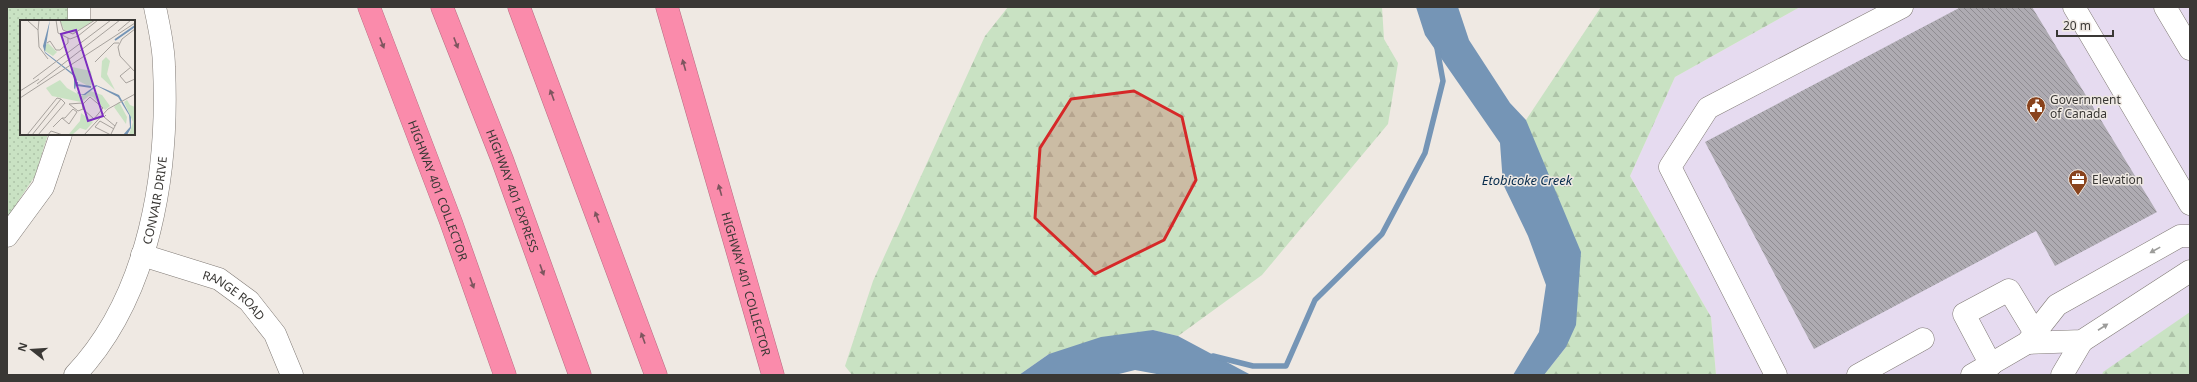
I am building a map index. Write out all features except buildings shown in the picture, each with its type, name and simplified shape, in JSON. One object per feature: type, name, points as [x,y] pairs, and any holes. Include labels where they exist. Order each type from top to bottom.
[{"type":"highway","name":"HIGHWAY 401 COLLECTOR","points":[[368,7],[451,222],[505,375]]},
{"type":"highway","name":"HIGHWAY 401 EXPRESS","points":[[442,7],[502,159],[580,375]]},
{"type":"highway","points":[[519,7],[656,375]]},
{"type":"highway","name":"HIGHWAY 401 COLLECTOR","points":[[667,7],[773,375]]},
{"type":"street","points":[[79,7],[79,20]]},
{"type":"street","name":"CONVAIR DRIVE","points":[[75,375],[101,343],[118,314],[142,255],[154,218],[165,122],[164,66],[155,7]]},
{"type":"street","points":[[1776,375],[1670,167],[1708,108],[1902,7]]},
{"type":"street","points":[[2074,7],[2190,204]]},
{"type":"street","points":[[2165,7],[2190,49]]},
{"type":"street","points":[[7,236],[43,187],[61,135]]},
{"type":"street","points":[[1972,375],[1991,365],[2031,338],[2057,305],[2180,236],[2190,236]]},
{"type":"street","name":"RANGE ROAD","points":[[142,255],[219,279],[249,300],[274,334],[292,375]]},
{"type":"street","points":[[2062,375],[2082,341],[2190,271]]},
{"type":"street","points":[[1991,365],[1964,314],[2009,290],[2031,338]]},
{"type":"street","points":[[2031,338],[2082,341]]},
{"type":"street","points":[[1858,375],[1923,339]]},
{"type":"highlighted area","points":[[1134,91],[1182,117],[1196,180],[1164,240],[1095,274],[1035,218],[1040,148],[1071,99]]},
{"type":"shaded area","points":[[1800,7],[2190,7],[2190,375],[1716,375],[1711,317],[1630,176],[1675,77]]},
{"type":"green space","points":[[7,7],[68,7],[68,20],[20,20],[20,135],[48,135],[35,176],[7,218]]},
{"type":"green space","points":[[1008,7],[1382,7],[1384,39],[1398,63],[1388,124],[1262,275],[1178,336],[1153,330],[1049,354],[1019,375],[852,375],[845,366],[873,281],[985,36]]},
{"type":"green space","points":[[1601,7],[1800,7],[1675,77],[1630,176],[1711,317],[1716,375],[1544,375],[1566,347],[1526,120]]},
{"type":"green space","points":[[2190,312],[2190,375],[2102,375],[2103,372]]},
{"type":"water","name":"Etobicoke Creek","points":[[1416,7],[1458,7],[1469,40],[1510,103],[1526,120],[1581,252],[1576,325],[1566,347],[1544,375],[1513,375],[1539,332],[1546,285],[1528,236],[1503,184],[1500,143],[1425,35]]},
{"type":"water","points":[[1153,330],[1178,336],[1251,375],[1162,375],[1135,370],[1115,375],[1019,375],[1049,354],[1101,337]]},
{"type":"waterway","points":[[1213,356],[1253,366],[1286,366],[1315,300],[1382,234],[1425,153],[1443,81],[1437,48]]},
{"type":"place","name":"Government of Canada","points":[[2036,123]]},
{"type":"place","name":"Elevation","points":[[2078,196]]}]
